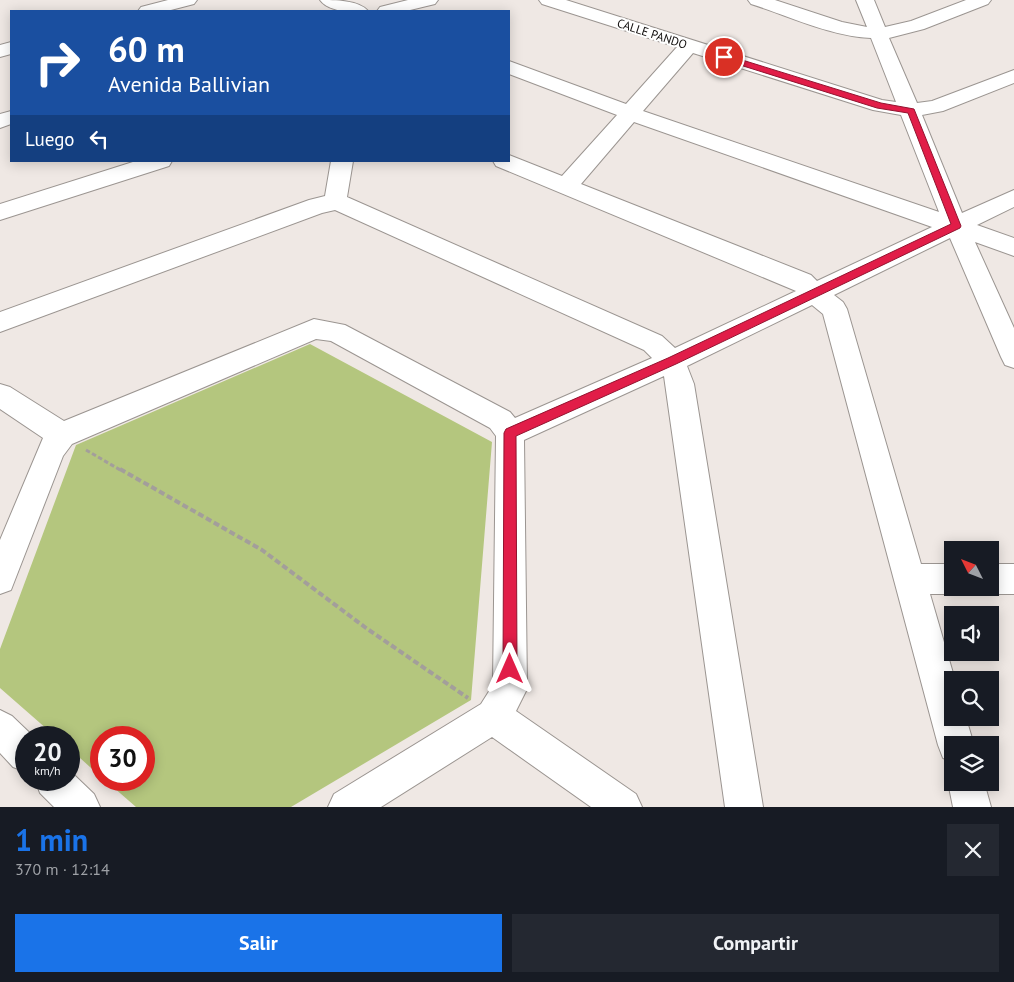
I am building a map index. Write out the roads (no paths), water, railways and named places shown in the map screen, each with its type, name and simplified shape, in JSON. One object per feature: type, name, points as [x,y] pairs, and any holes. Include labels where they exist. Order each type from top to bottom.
[{"type":"street","points":[[151,10],[188,0]]},
{"type":"street","points":[[329,0],[357,10]]},
{"type":"street","points":[[362,10],[370,6],[373,0]]},
{"type":"street","points":[[390,10],[429,0]]},
{"type":"street","name":"CALLE PANDO","points":[[548,0],[880,106],[911,110],[936,107],[1014,76]]},
{"type":"street","points":[[757,0],[853,30],[879,33],[900,30],[982,0]]},
{"type":"street","points":[[865,0],[911,110],[956,226],[1014,357]]},
{"type":"street","points":[[566,186],[689,46]]},
{"type":"street","points":[[510,67],[630,112],[1014,248]]},
{"type":"street","points":[[0,212],[105,169],[154,162]]},
{"type":"street","points":[[335,202],[342,162]]},
{"type":"street","points":[[506,162],[802,282],[834,309],[954,736]]},
{"type":"street","points":[[510,433],[672,361],[1014,198]]},
{"type":"street","points":[[0,322],[317,206],[335,202],[348,205],[654,343],[672,361],[680,384],[744,807]]},
{"type":"street","points":[[0,579],[51,449],[62,435],[314,329],[336,332],[500,420],[510,433],[510,689],[493,716],[347,807]]},
{"type":"street","points":[[0,395],[62,435]]},
{"type":"street","points":[[910,579],[944,579]]},
{"type":"street","points":[[999,579],[1014,579]]},
{"type":"street","points":[[493,716],[623,807]]},
{"type":"street","points":[[0,728],[15,743]]},
{"type":"street","points":[[64,791],[81,807]]},
{"type":"street","points":[[968,791],[972,807]]}]
